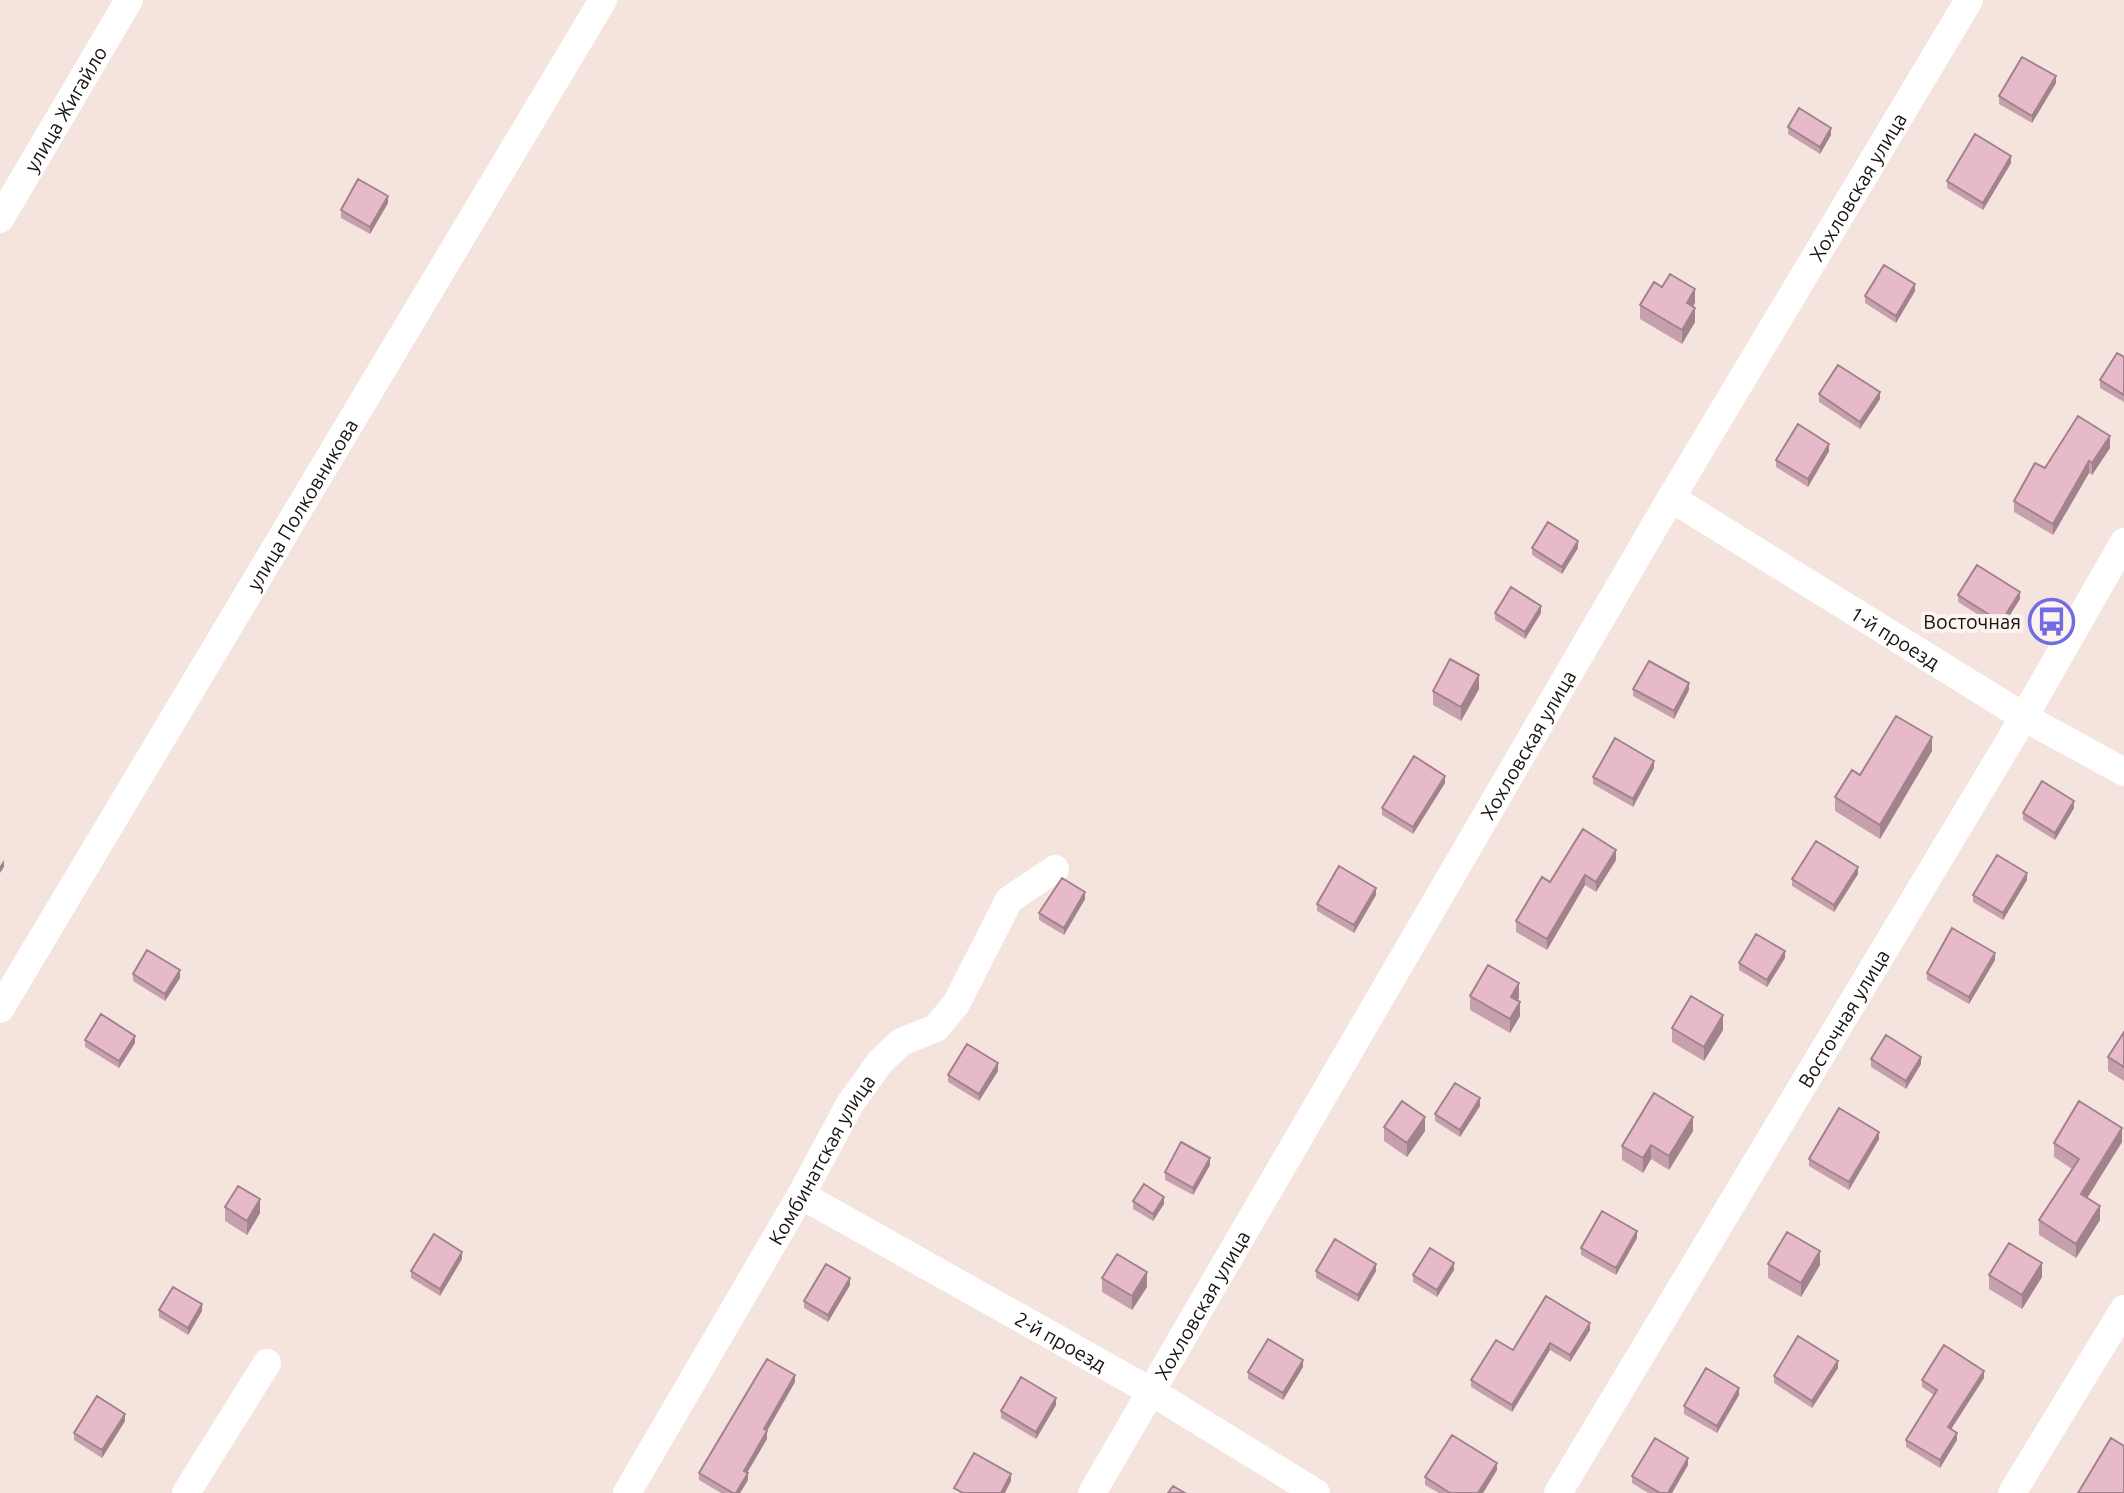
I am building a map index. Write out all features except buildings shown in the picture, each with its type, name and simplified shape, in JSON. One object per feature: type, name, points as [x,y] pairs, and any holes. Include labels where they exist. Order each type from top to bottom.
[{"type":"street","name":"улица Жигайло","points":[[0,219],[129,0]]},
{"type":"street","name":"улица Полковникова","points":[[0,1009],[603,0]]},
{"type":"street","name":"Хохловская улица","points":[[1092,1493],[1671,498],[1969,0]]},
{"type":"street","name":"1-й проезд","points":[[1671,498],[2024,717],[2124,772]]},
{"type":"street","name":"Восточная улица","points":[[1558,1493],[2024,717],[2124,542]]},
{"type":"street","name":"Комбинатская улица","points":[[627,1493],[801,1195],[850,1104],[880,1062],[901,1042],[936,1028],[956,1004],[1009,900],[1055,869]]},
{"type":"street","name":"2-й проезд","points":[[801,1195],[1152,1392],[1316,1493]]},
{"type":"street","points":[[2012,1493],[2124,1309]]},
{"type":"street","points":[[186,1493],[267,1363]]},
{"type":"place","name":"Восточная","points":[[2052,621]]}]
